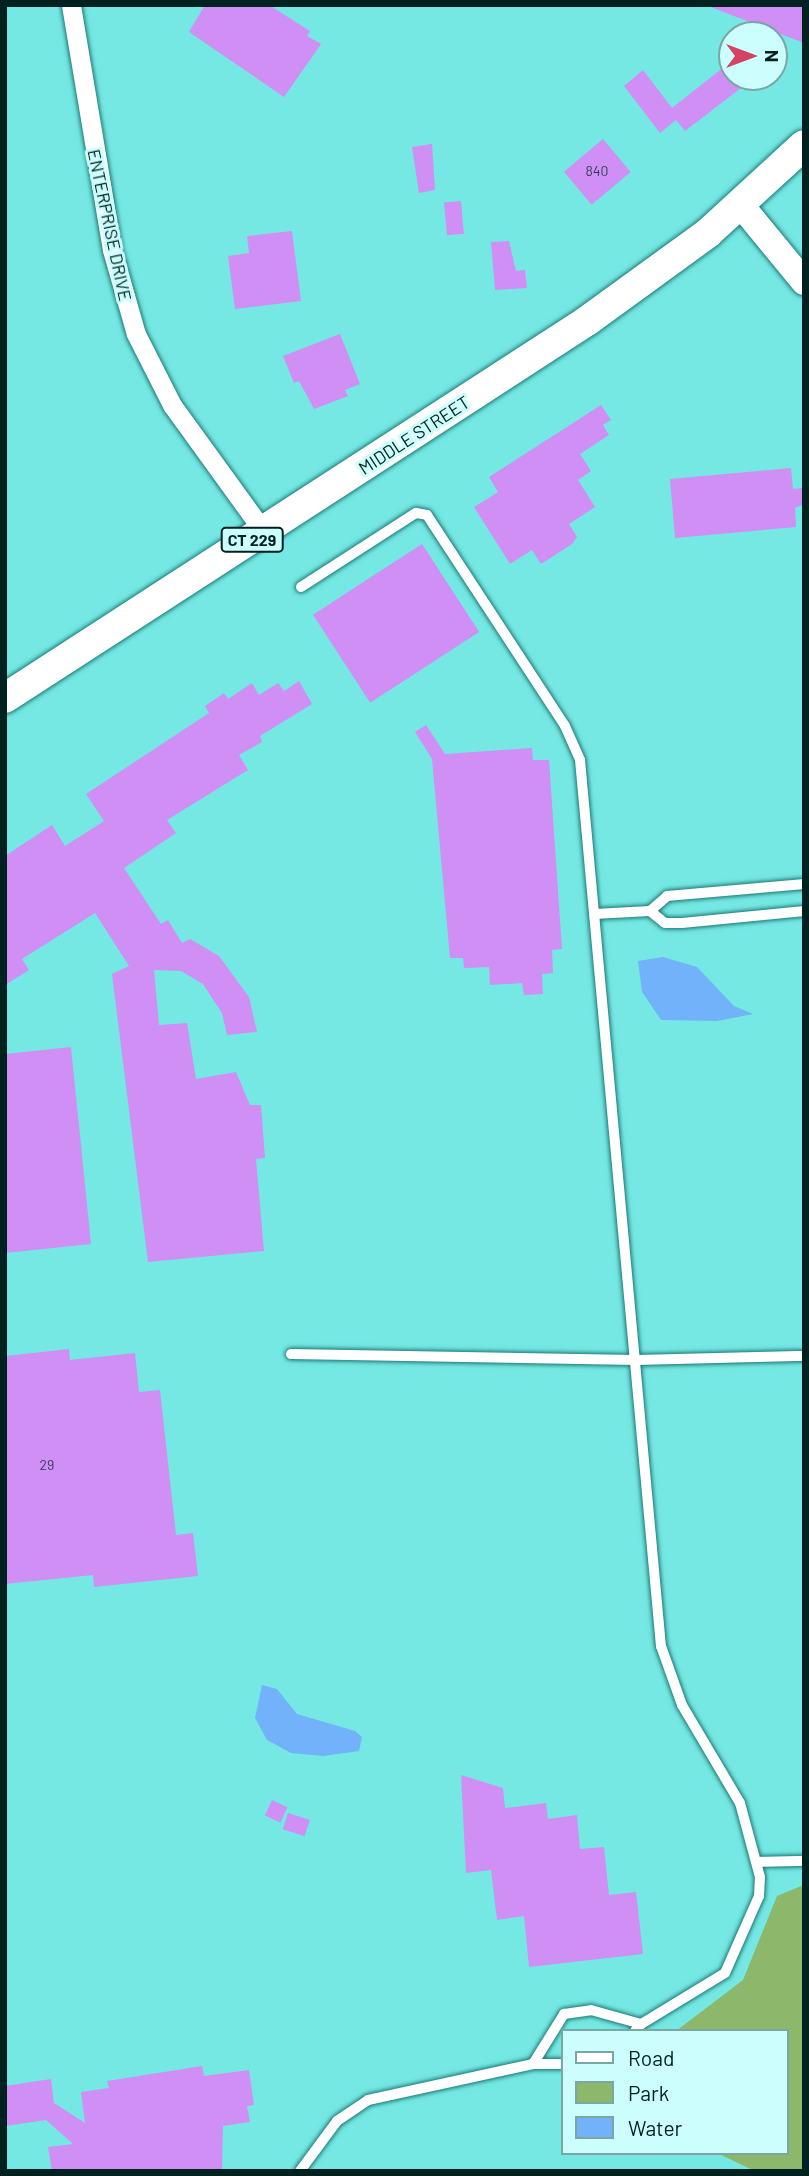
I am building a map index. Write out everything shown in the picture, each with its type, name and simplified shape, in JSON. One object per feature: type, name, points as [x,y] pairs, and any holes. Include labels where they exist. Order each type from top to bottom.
[{"type":"main road","name":"MIDDLE STREET","points":[[5,698],[264,533],[587,321],[740,204],[804,145]]},
{"type":"main road","points":[[740,204],[804,282]]},
{"type":"street","name":"ENTERPRISE DRIVE","points":[[71,5],[112,250],[136,334],[173,404],[264,533]]},
{"type":"lane","points":[[301,587],[416,513],[426,515],[565,726],[580,760],[664,1656],[682,1704],[728,1774],[759,1863],[759,1896],[725,1973],[638,2027],[591,2010],[564,2014],[533,2064]]},
{"type":"lane","points":[[650,911],[667,896],[804,884]]},
{"type":"lane","points":[[594,914],[650,911],[673,923],[804,911]]},
{"type":"lane","points":[[291,1354],[636,1360],[804,1356]]},
{"type":"lane","points":[[759,1863],[804,1861]]},
{"type":"lane","points":[[300,2171],[337,2121],[360,2104],[533,2064],[560,2064]]},
{"type":"green space","points":[[804,1885],[804,2171],[755,2171],[721,2155],[788,2155],[788,2029],[679,2029],[743,1980],[777,1896]]},
{"type":"water","points":[[663,957],[697,967],[734,1006],[753,1014],[717,1021],[661,1020],[642,992],[638,961]]},
{"type":"water","points":[[262,1685],[277,1689],[297,1714],[355,1731],[362,1737],[359,1751],[323,1756],[291,1753],[267,1740],[255,1718]]},
{"type":"building","points":[[205,5],[269,5],[310,31],[307,36],[321,44],[284,97],[189,32]]},
{"type":"building","points":[[708,5],[804,5],[804,43],[788,37],[788,21],[747,21]]},
{"type":"building","points":[[643,70],[672,108],[718,72],[718,91],[737,91],[685,131],[676,120],[660,133],[624,86]]},
{"type":"building","points":[[603,139],[631,172],[592,205],[564,172]]},
{"type":"building","points":[[432,144],[435,190],[419,193],[412,147]]},
{"type":"building","points":[[461,201],[464,234],[447,235],[444,202]]},
{"type":"building","points":[[292,231],[301,301],[235,309],[228,256],[249,253],[247,236]]},
{"type":"building","points":[[509,241],[516,271],[525,270],[527,288],[495,290],[491,242]]},
{"type":"building","points":[[340,334],[360,384],[345,390],[348,396],[314,409],[299,381],[294,383],[283,356]]},
{"type":"building","points":[[601,405],[611,420],[603,425],[609,435],[580,454],[591,471],[578,480],[595,507],[569,524],[577,537],[572,544],[541,564],[532,550],[510,564],[474,507],[498,492],[489,477]]},
{"type":"building","points":[[791,468],[793,489],[802,488],[804,504],[795,508],[796,527],[675,538],[670,479]]},
{"type":"building","points":[[422,544],[479,632],[370,703],[313,615]]},
{"type":"building","points":[[299,681],[312,704],[260,736],[262,742],[239,755],[248,770],[167,820],[176,833],[124,868],[161,924],[168,920],[182,943],[190,939],[219,956],[249,997],[257,1032],[227,1035],[222,1013],[203,984],[181,971],[154,970],[159,1025],[187,1023],[196,1079],[236,1072],[250,1105],[261,1105],[265,1158],[256,1159],[264,1251],[148,1262],[112,974],[129,966],[95,913],[22,959],[29,970],[5,985],[5,856],[52,825],[65,846],[104,821],[86,794],[209,713],[205,706],[224,693],[228,699],[252,683],[259,695],[278,683],[284,691]]},
{"type":"building","points":[[426,725],[445,754],[532,748],[533,760],[549,760],[562,949],[552,950],[553,973],[542,974],[543,994],[524,995],[522,983],[490,985],[489,967],[464,968],[463,958],[450,958],[432,759],[415,732]]},
{"type":"building","points":[[71,1047],[91,1244],[5,1253],[5,1054]]},
{"type":"building","points":[[69,1349],[70,1360],[135,1353],[139,1392],[160,1390],[176,1535],[193,1533],[198,1576],[94,1587],[93,1575],[5,1584],[5,1356]]},
{"type":"building","points":[[461,1775],[503,1788],[505,1808],[546,1803],[548,1819],[577,1815],[580,1849],[604,1847],[609,1895],[636,1892],[643,1954],[529,1967],[524,1916],[497,1920],[491,1870],[466,1873]]},
{"type":"building","points":[[272,1800],[287,1807],[280,1823],[265,1815]]},
{"type":"building","points":[[288,1813],[310,1820],[305,1836],[283,1829]]},
{"type":"building","points":[[202,2066],[204,2076],[249,2070],[254,2105],[247,2106],[250,2122],[223,2126],[222,2171],[52,2171],[48,2147],[73,2144],[46,2120],[5,2126],[5,2086],[51,2079],[54,2103],[85,2123],[81,2092],[109,2088],[107,2081]]}]
